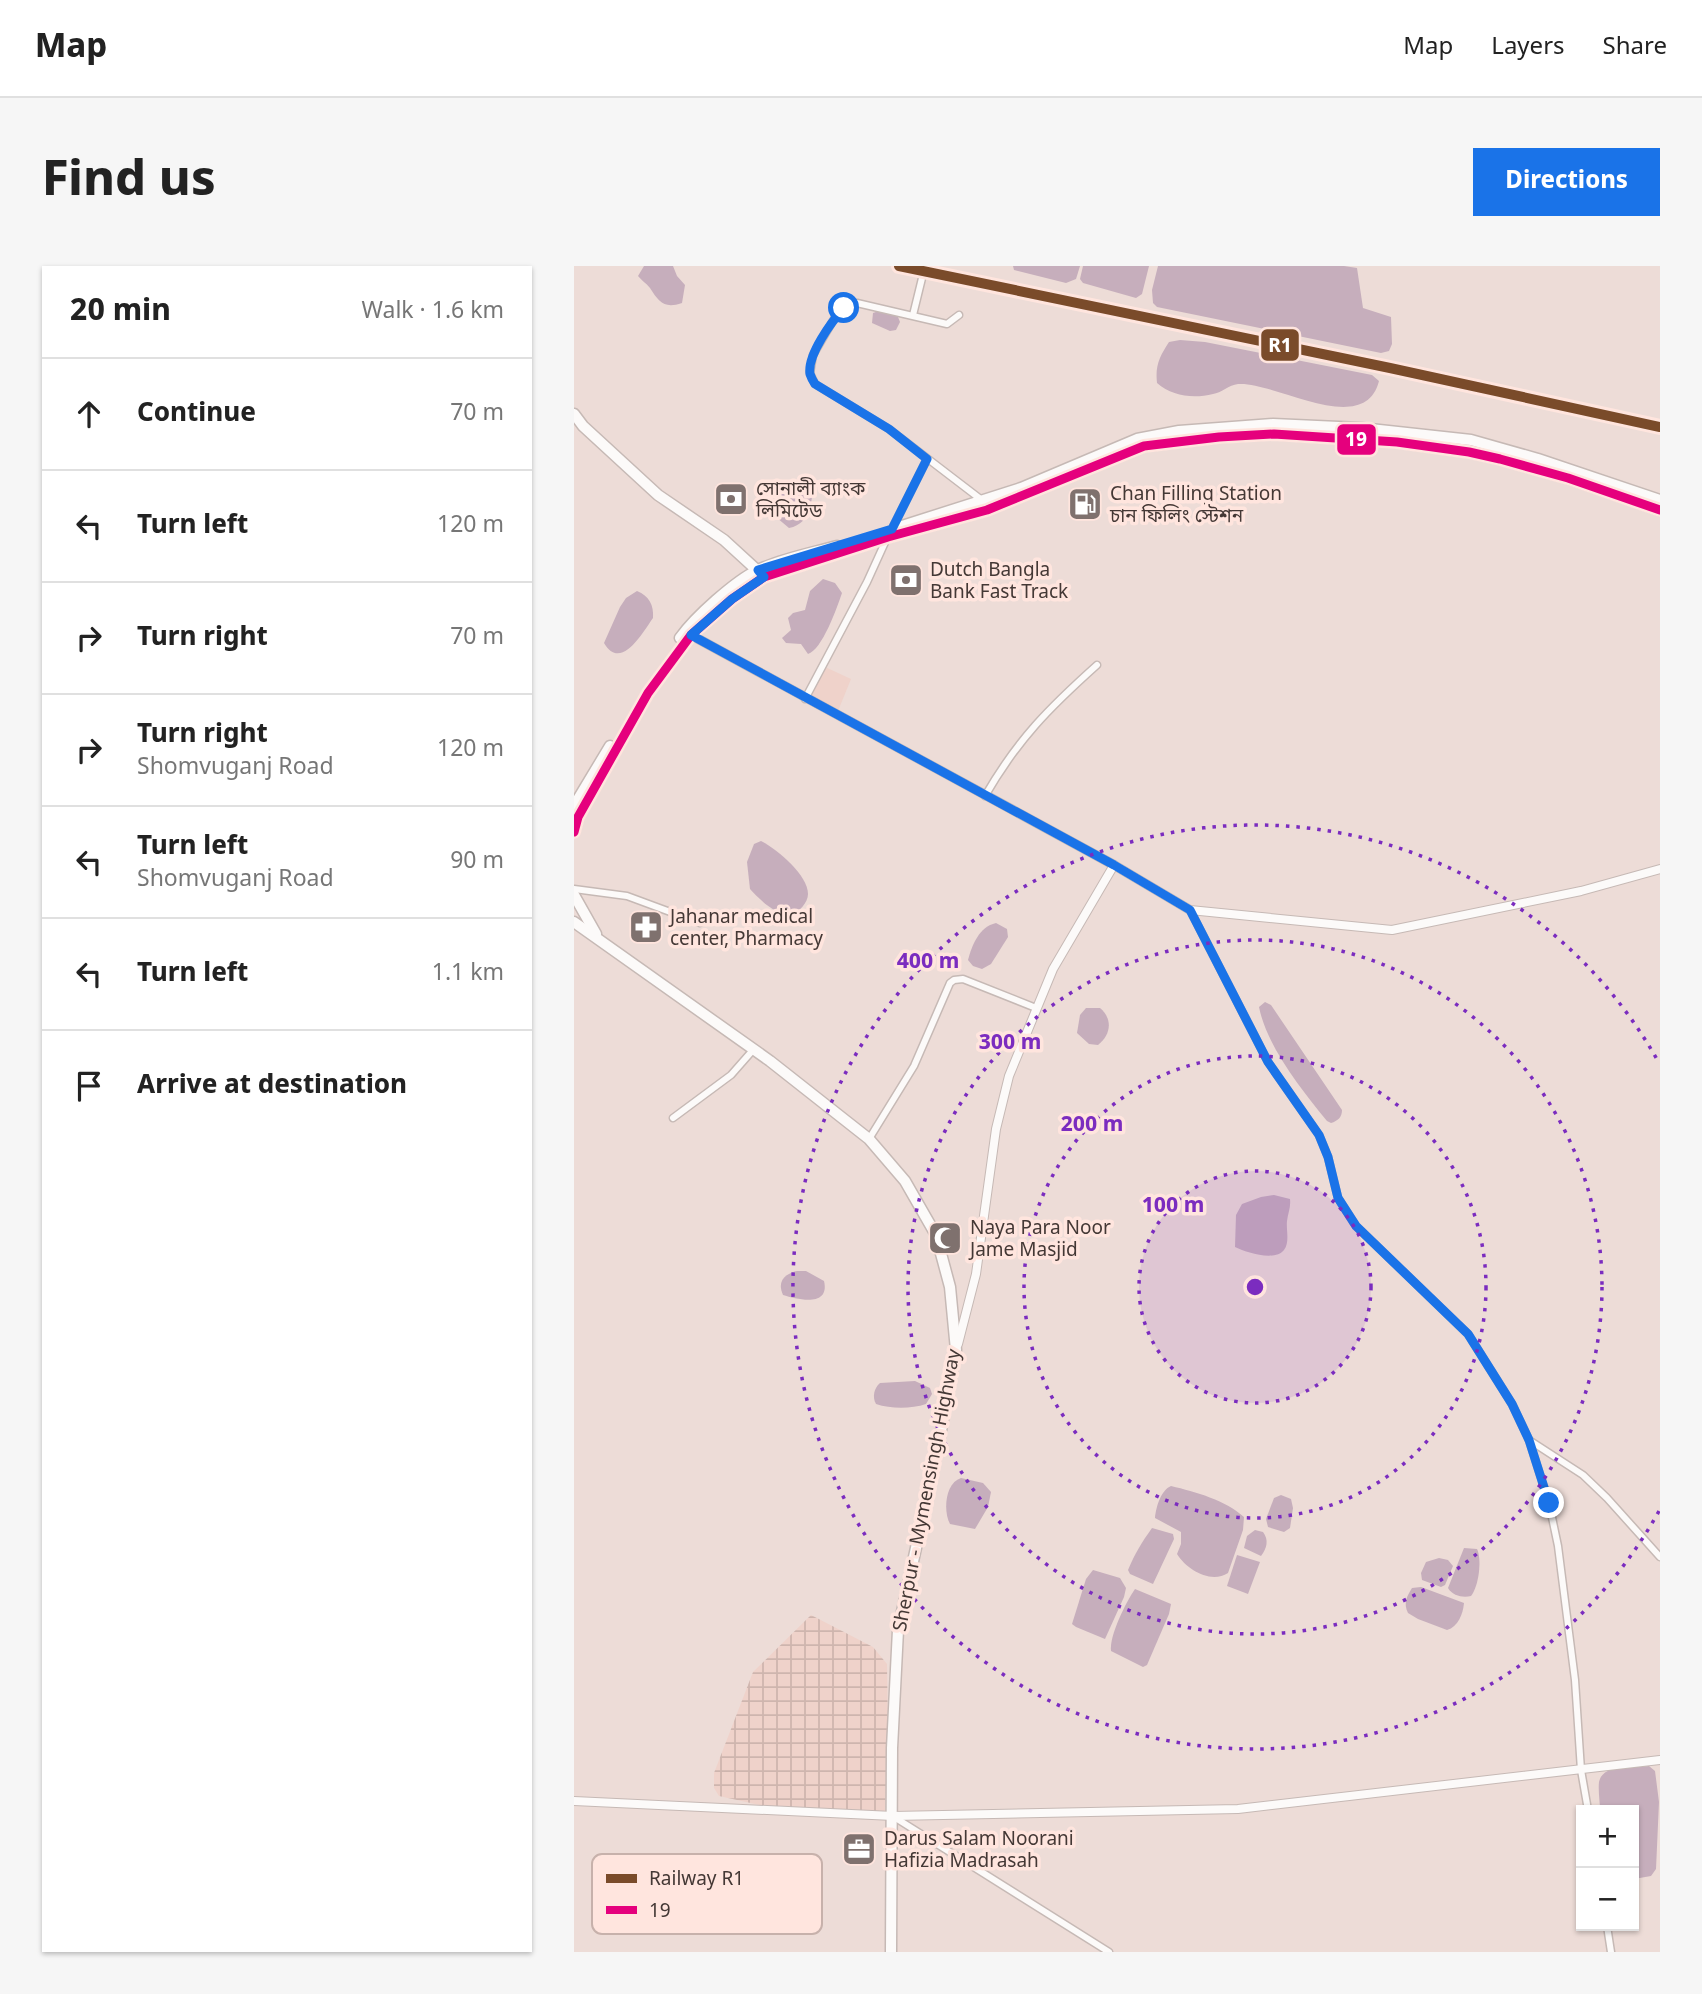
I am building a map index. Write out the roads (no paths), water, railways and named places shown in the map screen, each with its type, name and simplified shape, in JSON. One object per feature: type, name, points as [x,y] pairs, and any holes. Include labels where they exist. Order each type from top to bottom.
[{"type":"main road","points":[[574,414],[583,426],[658,495],[724,540],[761,574]]},
{"type":"main road","points":[[574,832],[576,811],[583,791],[643,691],[688,627],[727,592],[761,574],[1021,488],[1137,439],[1179,430],[1273,424],[1361,428],[1471,440],[1538,459],[1660,500]]},
{"type":"main road","points":[[890,533],[987,510],[1144,446],[1265,434],[1362,438],[1469,452],[1557,475],[1660,510]]},
{"type":"main road","points":[[576,811],[648,693],[691,635],[761,574]]},
{"type":"main road","name":"Sherpur - Mymensingh Highway","points":[[574,895],[589,924],[604,944]]},
{"type":"main road","name":"Sherpur - Mymensingh Highway","points":[[574,922],[753,1049],[869,1139],[905,1181],[936,1235],[950,1287],[956,1350],[898,1630],[892,1748],[891,1952]]},
{"type":"street","points":[[913,315],[925,266]]},
{"type":"street","points":[[959,315],[947,324],[857,303],[844,308],[834,319],[813,355],[810,373],[815,384],[889,429],[982,501]]},
{"type":"street","points":[[805,699],[867,582],[927,459]]},
{"type":"street","points":[[691,635],[1114,865],[1190,910],[1392,930],[1581,891],[1660,869]]},
{"type":"street","points":[[985,796],[1010,754],[1038,720],[1097,665]]},
{"type":"street","points":[[956,1350],[976,1274],[996,1129],[1009,1076],[1036,1008],[1072,934],[1114,865]]},
{"type":"street","points":[[574,889],[627,896],[700,923]]},
{"type":"street","points":[[1190,910],[1268,1062],[1319,1135],[1343,1209],[1356,1226],[1468,1334],[1512,1404],[1529,1440],[1549,1503],[1558,1546],[1575,1680],[1581,1770],[1587,1805]]},
{"type":"street","points":[[869,1139],[912,1068],[950,983],[963,979],[1036,1008]]},
{"type":"street","points":[[673,1118],[730,1074],[753,1049]]},
{"type":"street","points":[[1529,1440],[1584,1475],[1607,1497],[1660,1558]]},
{"type":"street","points":[[574,1801],[893,1816],[1238,1809],[1660,1760]]},
{"type":"street","points":[[893,1816],[1109,1952]]},
{"type":"street","points":[[1608,1931],[1611,1952]]},
{"type":"rail line","name":"R1","points":[[899,266],[1660,427]]},
{"type":"place","name":"সোনালী ব্যাংক লিমিটেড","points":[[731,499]]},
{"type":"place","name":"Chan Filling Station চান ফিলিং স্টেশন","points":[[1085,504]]},
{"type":"place","name":"Dutch Bangla Bank Fast Track","points":[[906,580]]},
{"type":"place","name":"Jahanar medical center, Pharmacy","points":[[646,927]]},
{"type":"place","name":"Naya Para Noor Jame Masjid","points":[[945,1238]]},
{"type":"place","name":"Darus Salam Noorani Hafizia Madrasah","points":[[859,1849]]}]
